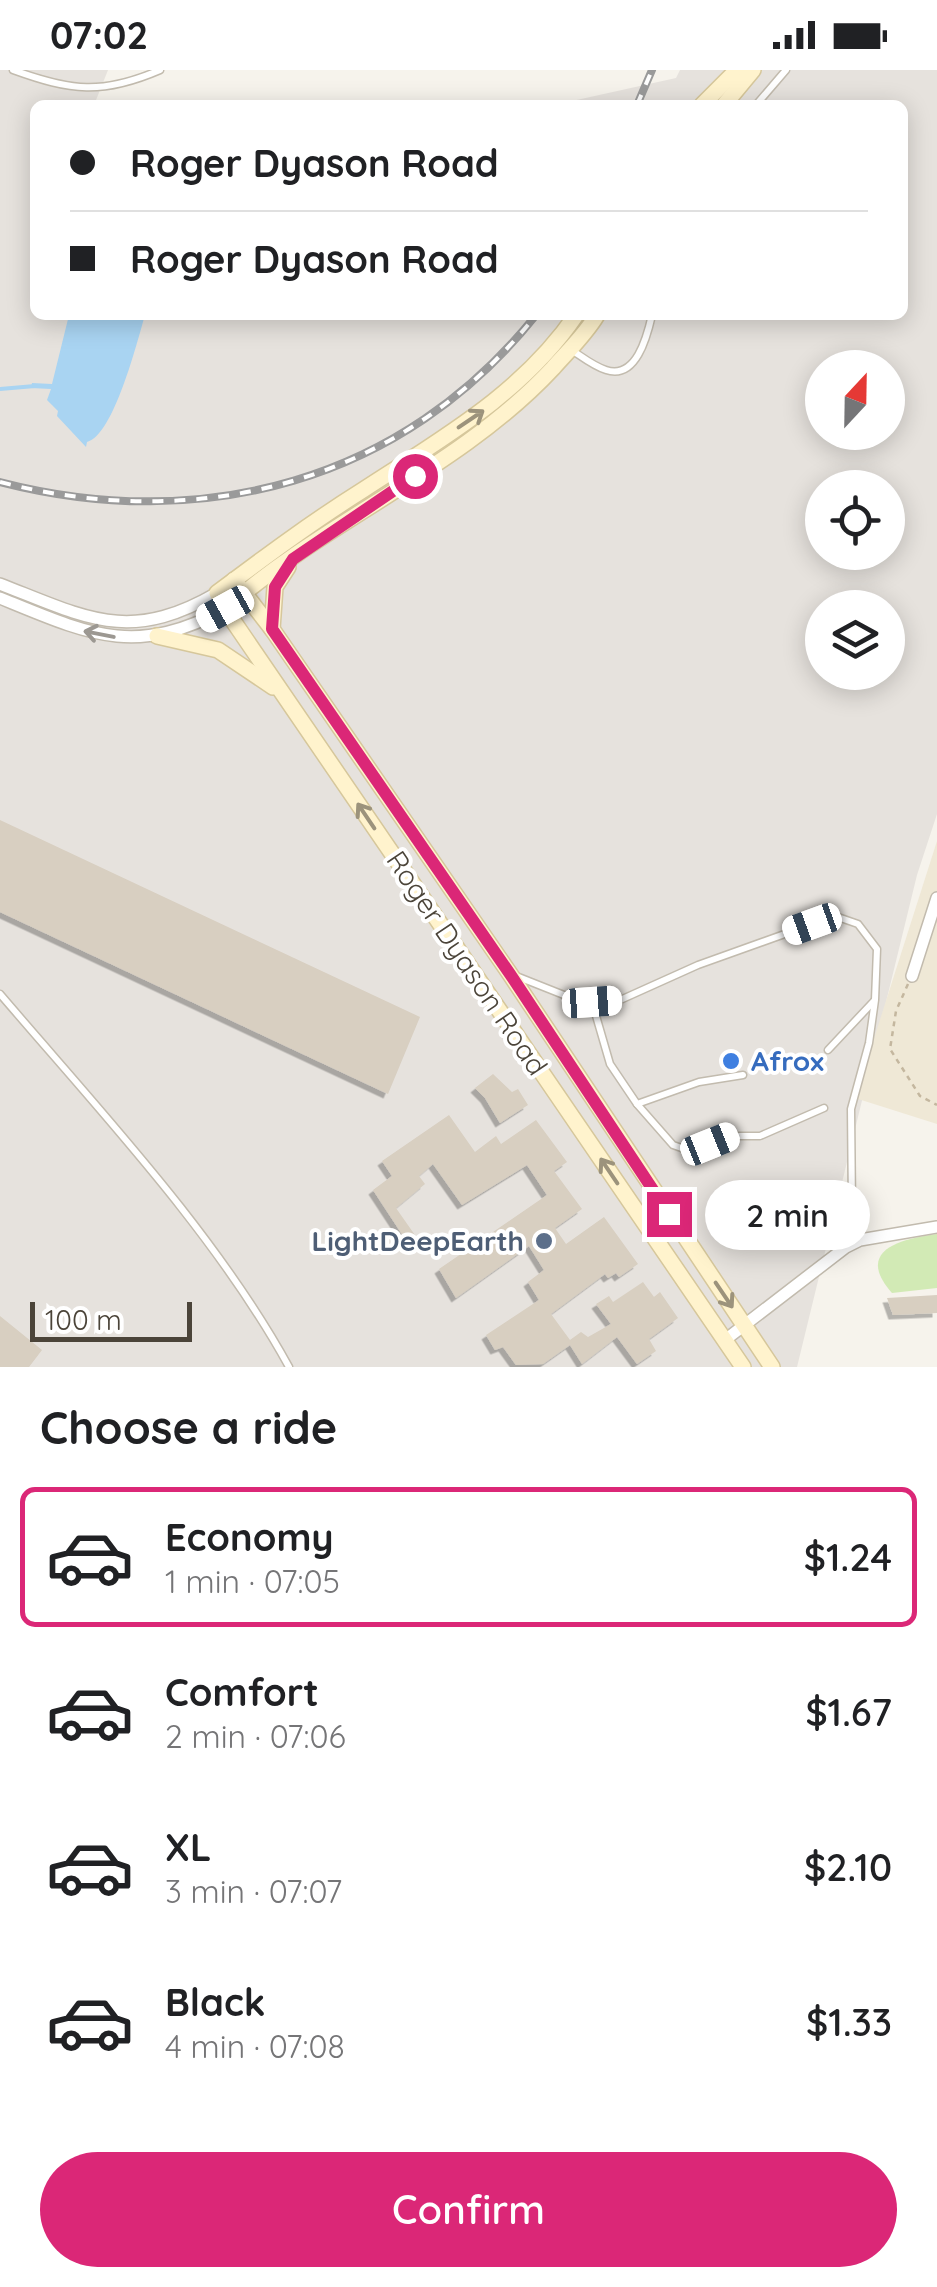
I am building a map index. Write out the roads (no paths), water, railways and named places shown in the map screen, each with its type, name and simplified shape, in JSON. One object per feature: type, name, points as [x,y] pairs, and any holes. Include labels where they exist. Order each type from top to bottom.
[{"type":"main road","points":[[707,100],[737,70]]},
{"type":"main road","points":[[728,100],[754,70]]},
{"type":"main road","points":[[217,592],[238,587],[293,559],[488,428],[564,344],[574,320]]},
{"type":"main road","points":[[225,609],[238,587],[298,533],[497,401],[564,344],[588,331],[594,320]]},
{"type":"main road","points":[[272,629],[275,587],[293,559]]},
{"type":"main road","name":"Roger Dyason Road","points":[[238,587],[272,629],[510,974],[772,1367]]},
{"type":"main road","name":"Roger Dyason Road","points":[[217,592],[743,1367]]},
{"type":"main road","points":[[158,636],[208,647],[231,657],[284,695]]},
{"type":"street","points":[[0,584],[70,612],[113,622],[143,622],[175,615],[217,592]]},
{"type":"street","points":[[0,598],[94,633],[131,638],[186,628],[225,609]]},
{"type":"street","points":[[912,976],[937,898]]},
{"type":"street","points":[[724,1340],[846,1247],[860,1240],[937,1227]]},
{"type":"lane","points":[[13,70],[84,90],[112,87],[160,70]]},
{"type":"lane","points":[[760,100],[786,70]]},
{"type":"lane","points":[[564,344],[607,371],[622,371],[632,364],[644,345],[651,320]]},
{"type":"lane","points":[[510,974],[579,1001],[618,1000],[698,964],[835,916],[858,924],[877,949],[868,1044],[850,1109],[852,1208]]},
{"type":"lane","points":[[0,994],[161,1184],[269,1331],[288,1367]]},
{"type":"lane","points":[[828,1050],[875,1000]]},
{"type":"lane","points":[[592,1002],[610,1064],[672,1144],[690,1152],[729,1136],[760,1136],[824,1108]]},
{"type":"lane","points":[[638,1104],[699,1082],[743,1075]]},
{"type":"water","points":[[68,320],[144,320],[115,406],[86,447],[47,400],[51,389],[31,388],[32,383],[52,384]]},
{"type":"waterway","points":[[0,389],[35,386]]},
{"type":"railway","points":[[639,100],[652,70]]},
{"type":"railway","points":[[0,482],[76,497],[150,501],[223,496],[294,481],[361,455],[425,419],[483,372],[531,320]]},
{"type":"place","name":"Afrox","points":[[731,1061]]},
{"type":"place","name":"LightDeepEarth","points":[[544,1241]]}]
